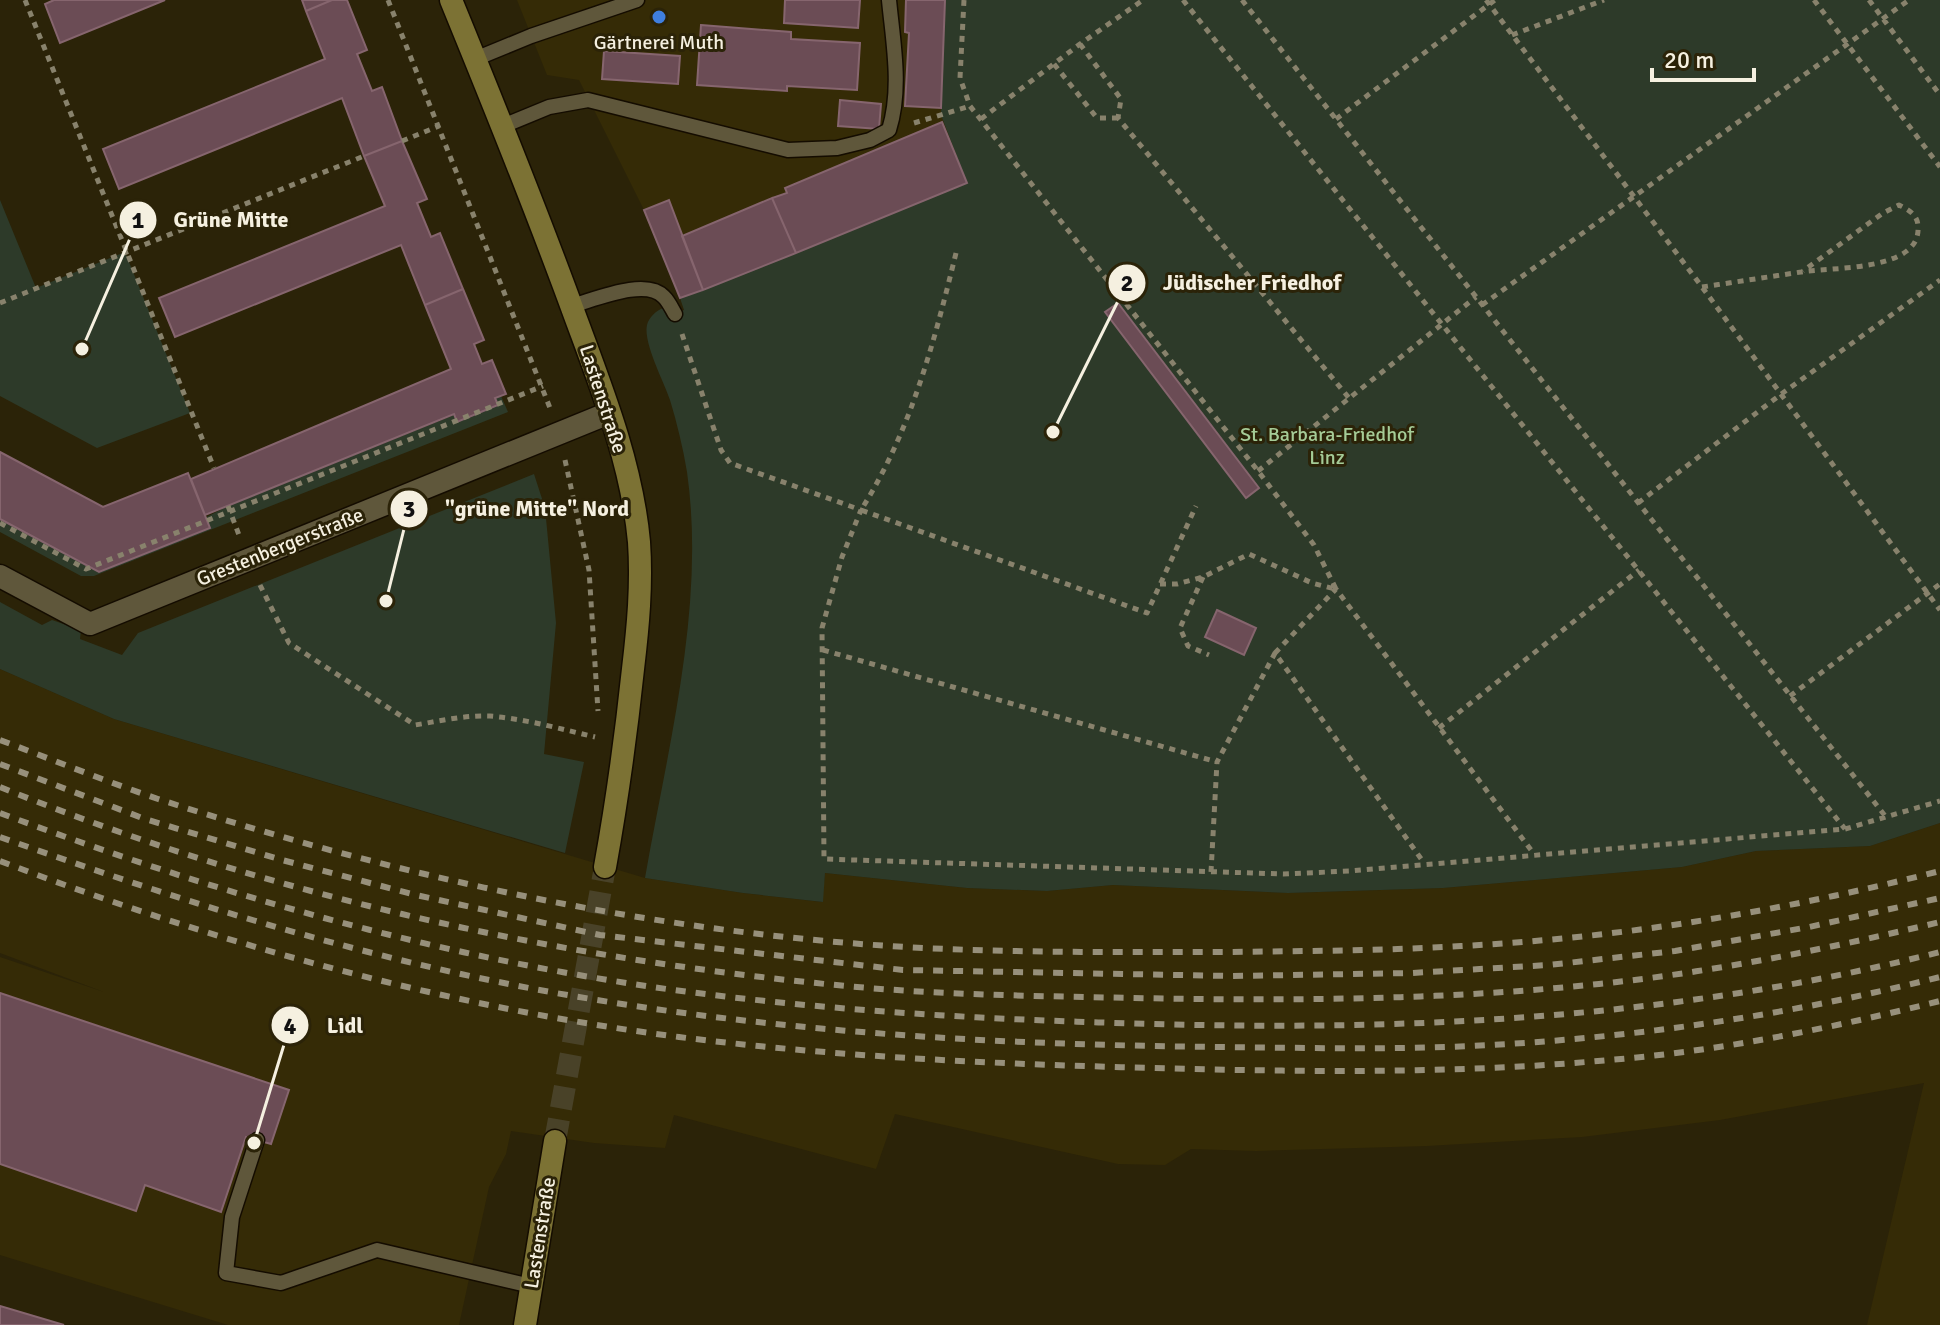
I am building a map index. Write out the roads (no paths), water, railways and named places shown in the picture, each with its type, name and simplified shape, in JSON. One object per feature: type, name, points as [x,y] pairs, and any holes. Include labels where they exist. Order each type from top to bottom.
[{"type":"main road","name":"Lastenstraße","points":[[451,0],[503,126],[571,306],[609,413],[633,501],[640,576],[622,771],[605,867]]},
{"type":"main road","name":"Lastenstraße","points":[[525,1325],[555,1141]]},
{"type":"street","name":"Grestenbergerstraße","points":[[0,576],[90,624],[609,413]]},
{"type":"lane","points":[[475,59],[531,36],[637,0]]},
{"type":"lane","points":[[503,126],[549,107],[588,100],[788,150],[837,148],[870,140],[889,130],[894,115],[896,70],[889,0]]},
{"type":"lane","points":[[571,306],[642,288],[664,296],[675,314]]},
{"type":"lane","points":[[257,1140],[232,1217],[226,1273],[281,1283],[377,1250],[531,1286]]},
{"type":"tunnel","points":[[555,1141],[605,867]]},
{"type":"railway","points":[[0,740],[158,799],[341,853],[434,876],[527,897],[715,929],[905,947],[1223,952],[1401,949],[1521,942],[1582,937],[1762,910],[1940,871]]},
{"type":"railway","points":[[0,764],[145,819],[282,860],[416,895],[600,935],[903,970],[1233,976],[1412,973],[1549,965],[1675,951],[1809,927],[1940,898]]},
{"type":"railway","points":[[0,787],[102,826],[205,860],[310,891],[416,917],[630,959],[882,989],[990,995],[1191,999],[1366,998],[1483,993],[1599,984],[1685,973],[1813,950],[1940,922]]},
{"type":"railway","points":[[0,813],[168,872],[426,944],[601,979],[747,999],[863,1010],[1153,1024],[1253,1026],[1451,1022],[1647,1006],[1745,992],[1940,952]]},
{"type":"railway","points":[[0,837],[145,887],[292,932],[441,969],[669,1011],[906,1035],[1144,1046],[1423,1048],[1490,1045],[1604,1036],[1717,1022],[1829,1002],[1940,977]]},
{"type":"railway","points":[[0,861],[250,945],[420,990],[506,1009],[679,1037],[857,1055],[1210,1069],[1381,1071],[1495,1068],[1692,1051],[1817,1029],[1940,1001]]},
{"type":"place","name":"Gärtnerei Muth","points":[[659,17]]},
{"type":"place","name":"Grüne Mitte","points":[[82,349]]},
{"type":"place","name":"Jüdischer Friedhof","points":[[1053,432]]},
{"type":"place","name":"\"grüne Mitte\" Nord","points":[[386,601]]},
{"type":"place","name":"Lidl","points":[[254,1143]]},
{"type":"park label","name":"St. Barbara-Friedhof Linz","points":[[1327,446]]}]
